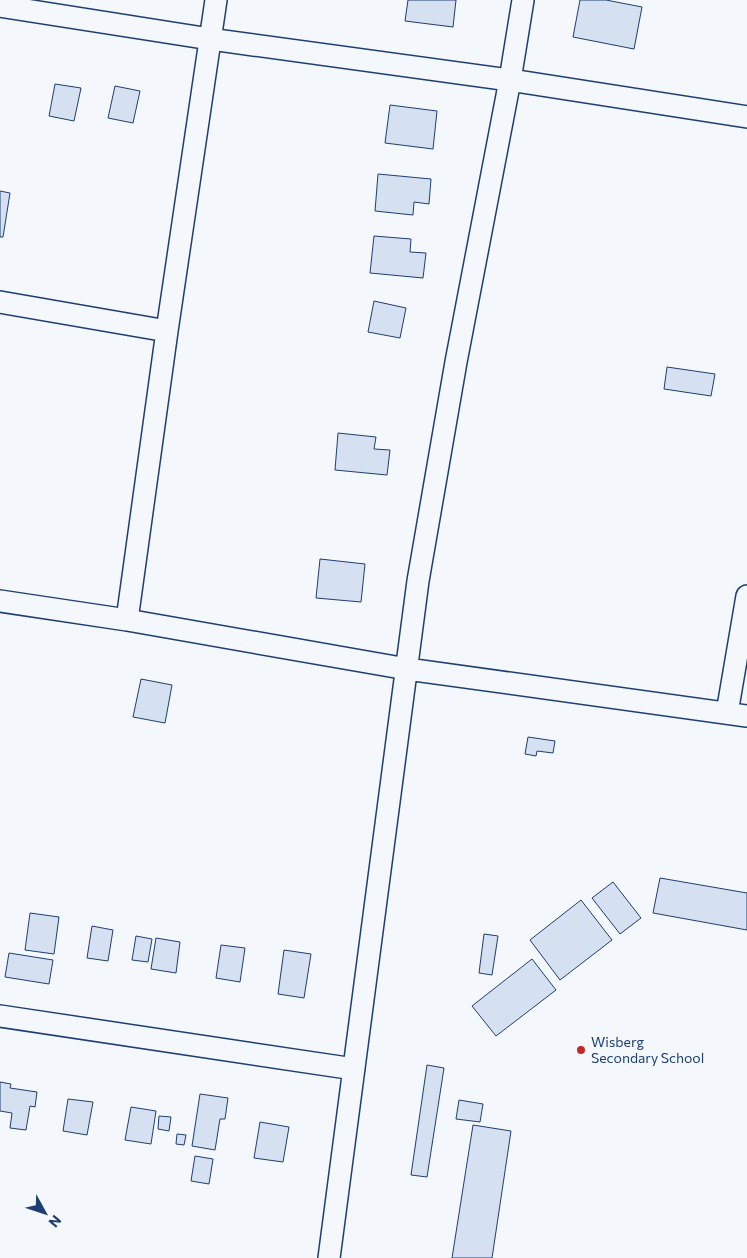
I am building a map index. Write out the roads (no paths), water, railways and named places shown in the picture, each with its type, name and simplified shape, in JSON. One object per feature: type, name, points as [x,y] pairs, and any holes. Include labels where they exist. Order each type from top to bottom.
[{"type":"street","points":[[127,620],[216,0]]},
{"type":"street","points":[[329,1258],[418,581],[523,0]]},
{"type":"street","points":[[0,6],[210,39],[510,80],[747,118]]},
{"type":"street","points":[[0,302],[167,331]]},
{"type":"street","points":[[0,601],[127,620],[407,670],[737,715],[747,596]]},
{"type":"street","points":[[0,1016],[354,1069]]},
{"type":"place","name":"Wisberg Secondary School","points":[[581,1050]]}]
